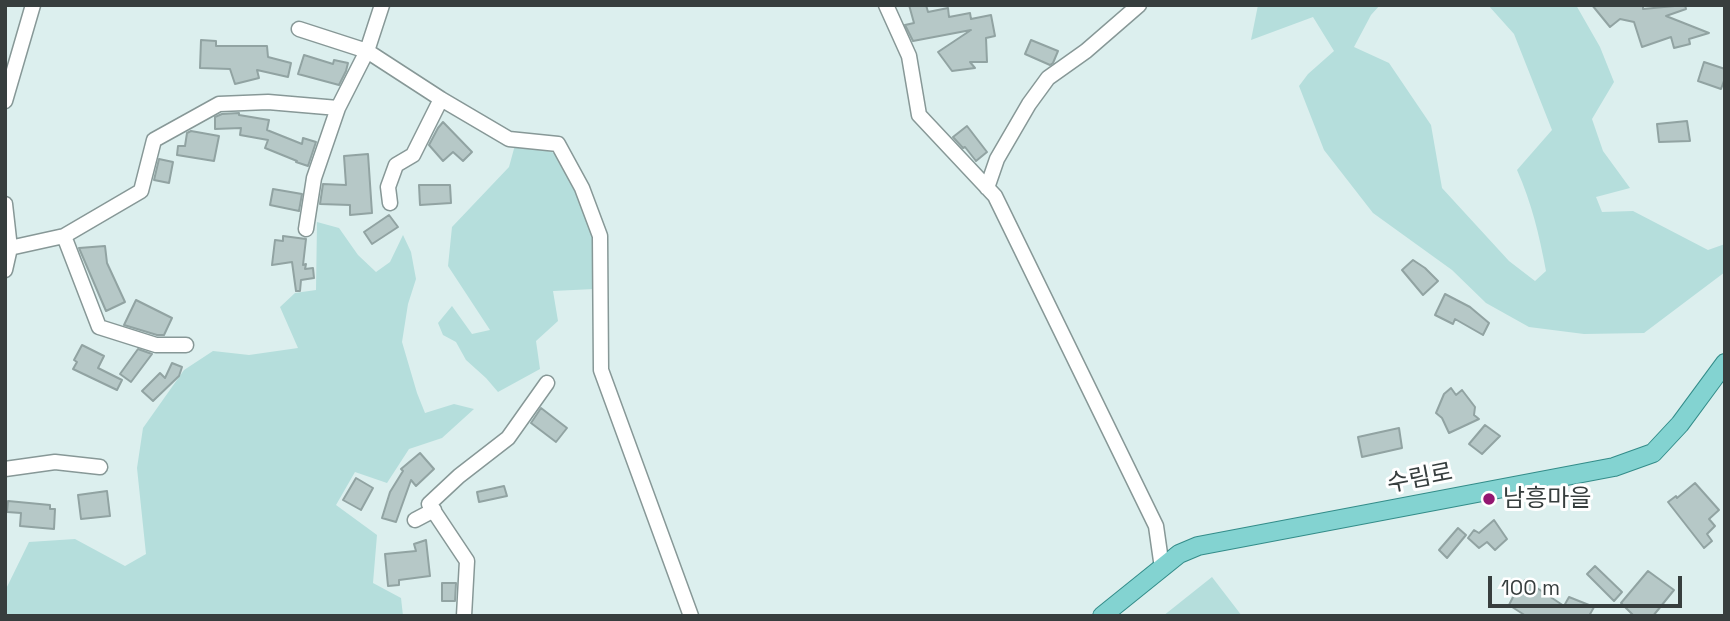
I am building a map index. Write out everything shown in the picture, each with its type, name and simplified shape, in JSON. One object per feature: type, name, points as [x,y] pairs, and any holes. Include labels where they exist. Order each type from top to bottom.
[{"type":"main road","name":"수림로","points":[[1102,616],[1180,554],[1198,546],[1614,467],[1653,453],[1680,424],[1725,363]]},
{"type":"street","points":[[5,101],[33,5]]},
{"type":"street","points":[[306,229],[314,178],[338,108],[367,51],[382,5]]},
{"type":"street","points":[[886,5],[909,56],[919,115],[995,196],[1156,527],[1162,568]]},
{"type":"street","points":[[987,188],[997,159],[1029,104],[1048,78],[1086,51],[1139,5]]},
{"type":"street","points":[[299,29],[367,51],[509,139],[558,144],[582,188],[600,236],[601,370],[691,616]]},
{"type":"street","points":[[390,203],[388,187],[396,165],[413,155],[441,99]]},
{"type":"street","points":[[8,249],[64,236],[141,191],[154,141],[219,104],[268,102],[338,108]]},
{"type":"street","points":[[5,204],[8,249],[5,270]]},
{"type":"street","points":[[64,236],[99,327],[156,345],[186,345]]},
{"type":"street","points":[[464,616],[467,561],[429,504],[459,476],[508,438],[547,383]]},
{"type":"street","points":[[5,469],[55,462],[100,467]]},
{"type":"street","points":[[415,520],[434,510]]},
{"type":"shaded area","points":[[1258,5],[1380,5],[1371,15],[1354,47],[1389,63],[1431,125],[1442,188],[1509,261],[1535,281],[1546,271],[1534,219],[1517,170],[1552,130],[1514,34],[1488,5],[1576,5],[1600,47],[1614,82],[1592,119],[1603,151],[1630,188],[1596,197],[1602,212],[1633,211],[1708,250],[1725,244],[1725,272],[1644,333],[1584,334],[1529,327],[1486,303],[1452,270],[1373,213],[1324,150],[1299,86],[1308,74],[1334,51],[1313,17],[1251,40]]},
{"type":"shaded area","points":[[515,145],[547,150],[559,155],[593,233],[594,289],[553,291],[558,321],[536,341],[540,369],[498,392],[466,360],[456,342],[443,335],[438,323],[452,306],[472,334],[490,330],[448,266],[452,227],[509,167]]},
{"type":"shaded area","points":[[317,222],[339,228],[358,255],[376,272],[390,262],[403,235],[411,252],[416,279],[408,304],[402,342],[425,413],[454,404],[474,409],[442,438],[409,449],[387,483],[355,472],[336,505],[377,535],[373,583],[401,598],[403,616],[5,616],[5,591],[29,542],[75,539],[125,566],[146,554],[137,468],[143,428],[184,370],[213,351],[249,355],[298,348],[280,307],[295,293],[316,290]]},
{"type":"shaded area","points":[[1212,577],[1242,616],[1163,616]]},
{"type":"building","points":[[909,5],[926,5],[928,12],[948,8],[949,17],[970,13],[971,19],[991,15],[995,36],[986,38],[987,62],[970,62],[975,68],[952,71],[938,52],[971,30],[913,41],[905,25],[914,23]]},
{"type":"building","points":[[1592,5],[1643,5],[1643,9],[1685,5],[1686,9],[1666,16],[1709,33],[1689,39],[1690,44],[1674,48],[1671,37],[1642,47],[1634,22],[1620,19],[1610,27]]},
{"type":"building","points":[[201,40],[216,41],[216,46],[267,46],[268,57],[291,63],[288,77],[257,70],[259,78],[235,84],[230,69],[200,68]]},
{"type":"building","points":[[1031,40],[1058,51],[1053,63],[1050,65],[1025,54]]},
{"type":"building","points":[[304,55],[333,64],[334,60],[348,63],[339,85],[298,74]]},
{"type":"building","points":[[1704,62],[1725,69],[1721,89],[1698,81]]},
{"type":"building","points":[[239,113],[269,120],[267,130],[302,144],[303,138],[316,142],[308,166],[265,148],[268,140],[240,135],[241,128],[215,129],[215,117]]},
{"type":"building","points":[[1687,121],[1690,141],[1659,142],[1657,124]]},
{"type":"building","points":[[443,122],[472,152],[463,161],[453,152],[443,161],[429,145]]},
{"type":"building","points":[[967,126],[987,152],[976,161],[953,137]]},
{"type":"building","points":[[191,131],[219,136],[214,161],[177,155],[178,146],[185,146],[187,133]]},
{"type":"building","points":[[368,154],[372,213],[350,215],[350,205],[320,204],[323,184],[346,185],[344,156]]},
{"type":"building","points":[[159,159],[173,162],[169,183],[154,180]]},
{"type":"building","points":[[419,185],[450,185],[451,203],[420,205]]},
{"type":"building","points":[[273,189],[302,194],[299,211],[270,205]]},
{"type":"building","points":[[389,215],[398,227],[372,244],[364,232]]},
{"type":"building","points":[[283,236],[306,239],[303,265],[306,264],[305,269],[313,268],[314,278],[301,280],[300,291],[296,291],[292,262],[272,265],[275,240],[283,241]]},
{"type":"building","points":[[105,246],[107,263],[125,302],[106,311],[79,248]]},
{"type":"building","points":[[1413,260],[1438,281],[1423,295],[1402,270]]},
{"type":"building","points":[[1445,294],[1470,307],[1489,323],[1483,335],[1455,319],[1453,324],[1435,315]]},
{"type":"building","points":[[136,300],[172,318],[164,335],[124,325]]},
{"type":"building","points":[[82,345],[104,356],[98,368],[122,380],[117,390],[73,369],[77,362],[74,360]]},
{"type":"building","points":[[138,349],[152,354],[131,382],[120,374]]},
{"type":"building","points":[[172,363],[182,367],[179,376],[153,401],[142,391],[160,373],[165,378]]},
{"type":"building","points":[[1451,388],[1456,395],[1462,390],[1475,407],[1474,415],[1479,419],[1449,433],[1442,418],[1436,413],[1444,394]]},
{"type":"building","points":[[541,408],[567,428],[556,442],[531,423]]},
{"type":"building","points":[[1485,425],[1500,436],[1482,454],[1469,444]]},
{"type":"building","points":[[1399,428],[1402,448],[1362,457],[1358,437]]},
{"type":"building","points":[[420,453],[434,469],[416,486],[411,480],[396,522],[382,518],[390,492],[403,471],[401,469]]},
{"type":"building","points":[[356,478],[373,488],[361,510],[343,500]]},
{"type":"building","points":[[1695,483],[1719,510],[1709,519],[1715,526],[1707,534],[1712,541],[1704,548],[1668,502]]},
{"type":"building","points":[[504,486],[507,496],[479,502],[477,492]]},
{"type":"building","points":[[107,491],[110,516],[81,519],[78,495]]},
{"type":"building","points":[[8,501],[50,505],[50,509],[55,509],[54,529],[20,526],[21,513],[7,512]]},
{"type":"building","points":[[1494,520],[1507,539],[1495,550],[1487,542],[1479,548],[1468,538],[1474,530],[1479,533]]},
{"type":"building","points":[[1458,528],[1466,535],[1447,558],[1439,550]]},
{"type":"building","points":[[426,540],[430,576],[399,580],[399,585],[388,586],[385,554],[416,551],[414,544]]},
{"type":"building","points":[[1595,566],[1622,592],[1614,601],[1587,574]]},
{"type":"building","points":[[1648,571],[1674,590],[1653,616],[1634,616],[1621,603]]},
{"type":"building","points":[[1525,580],[1564,606],[1569,597],[1594,607],[1589,616],[1526,616],[1509,605]]},
{"type":"building","points":[[442,583],[456,583],[455,601],[442,601]]},
{"type":"place","name":"남흥마을","points":[[1489,499]]}]
